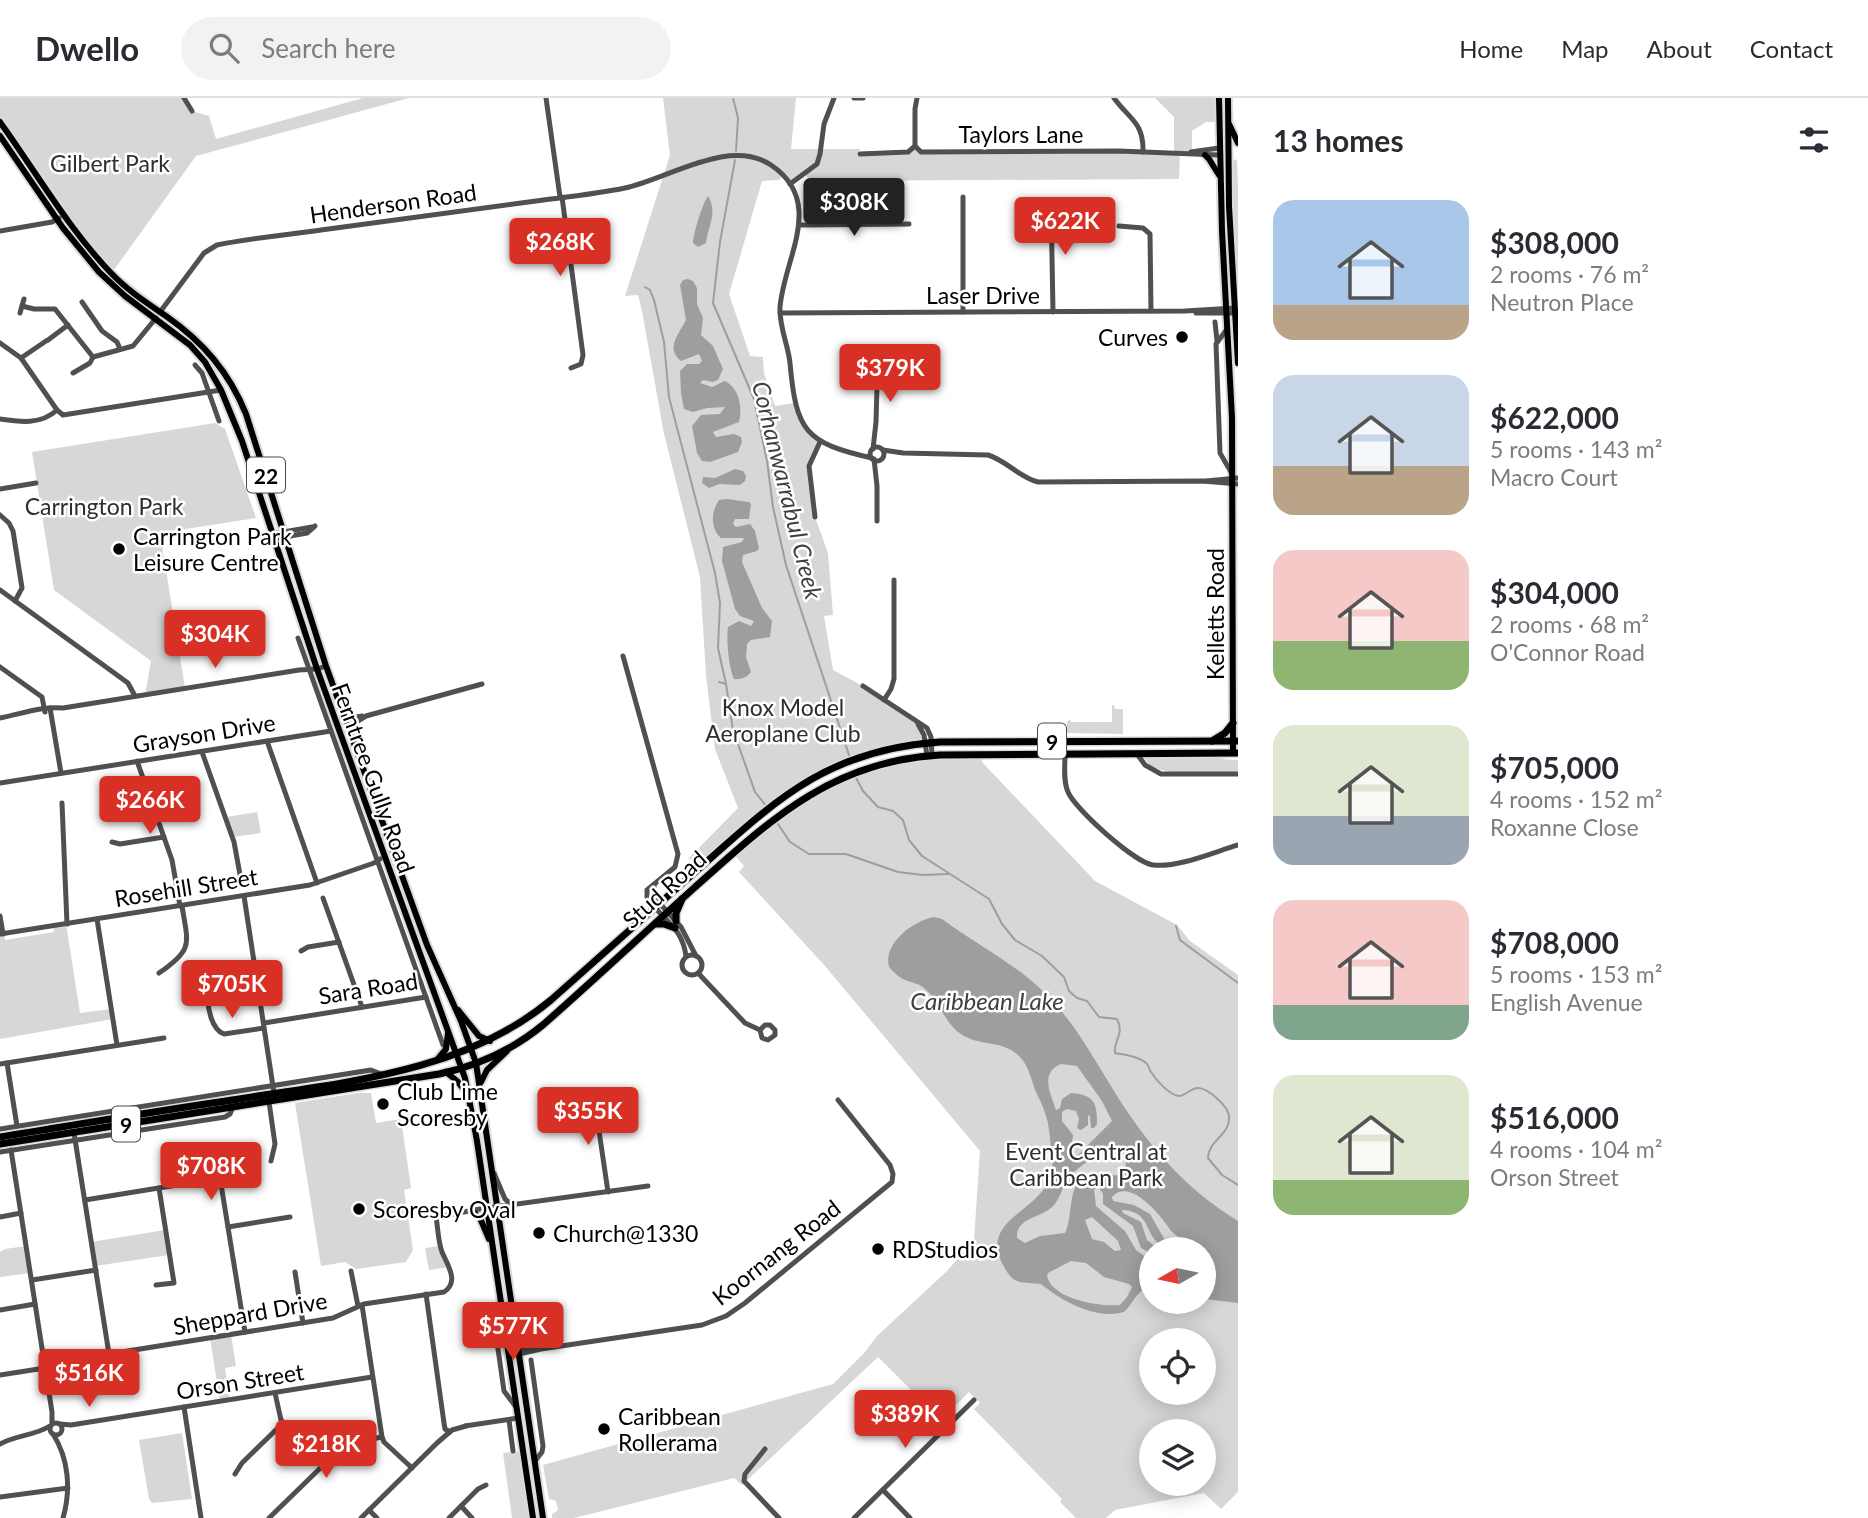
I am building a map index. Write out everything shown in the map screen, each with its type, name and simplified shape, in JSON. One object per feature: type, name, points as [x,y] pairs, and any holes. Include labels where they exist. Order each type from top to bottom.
[{"type":"highway","points":[[1212,741],[1225,733],[1233,723]]},
{"type":"highway","name":"Stud Road","points":[[363,1082],[381,1074],[435,1062],[490,1041],[535,1013],[770,805],[814,776],[847,761],[863,755],[928,743],[1235,741]]},
{"type":"highway","name":"Stud Road","points":[[0,1137],[74,1133],[273,1095],[446,1072],[477,1063],[514,1045],[544,1024],[778,814],[806,796],[873,767],[929,756],[1235,753]]},
{"type":"highway","points":[[654,924],[676,924],[676,913],[682,898]]},
{"type":"highway","points":[[573,980],[584,988]]},
{"type":"highway","name":"Stud Road","points":[[0,1144],[233,1107],[273,1095]]},
{"type":"main road","name":"Kelletts Road","points":[[1219,98],[1220,177],[1234,480],[1235,753]]},
{"type":"main road","points":[[1228,98],[1228,167],[1238,363]]},
{"type":"main road","name":"Ferntree Gully Road","points":[[0,122],[14,151],[57,219],[99,272],[125,296],[201,344],[223,368],[233,386],[259,452],[326,666],[435,966],[477,1063],[543,1518]]},
{"type":"main road","points":[[1228,123],[1238,144]]},
{"type":"main road","name":"Ferntree Gully Road","points":[[0,135],[112,275],[198,353],[221,390],[242,441],[312,667],[342,740],[380,861],[436,995],[462,1068],[469,1095],[533,1518]]},
{"type":"main road","name":"Taylors Lane","points":[[1219,151],[1228,150],[1238,144]]},
{"type":"main road","name":"Taylors Lane","points":[[1228,150],[1237,156]]},
{"type":"main road","points":[[1205,155],[1220,177]]},
{"type":"main road","points":[[1228,167],[1237,156]]},
{"type":"main road","points":[[221,390],[233,386]]},
{"type":"main road","points":[[342,740],[342,725],[345,719]]},
{"type":"main road","points":[[380,861],[395,857]]},
{"type":"main road","points":[[454,1006],[479,1036],[490,1041]]},
{"type":"main road","points":[[435,1062],[446,1049],[449,1028]]},
{"type":"main road","points":[[480,1084],[487,1070],[514,1045]]},
{"type":"main road","points":[[446,1072],[457,1080],[469,1095]]},
{"type":"main road","points":[[472,1213],[480,1218],[494,1254]]},
{"type":"street","points":[[184,98],[192,111]]},
{"type":"street","points":[[546,98],[584,357],[579,366],[571,368]]},
{"type":"street","points":[[834,98],[824,124],[817,164],[790,184],[799,208],[800,225],[781,297],[780,313],[790,360],[795,407],[804,425],[820,442],[849,453],[877,459],[903,453]]},
{"type":"street","points":[[854,98],[863,98]]},
{"type":"street","points":[[915,146],[917,98]]},
{"type":"street","points":[[1114,98],[1140,127],[1143,152]]},
{"type":"street","name":"Taylors Lane","points":[[860,154],[908,152],[915,146],[921,152],[1219,151]]},
{"type":"street","name":"Taylors Lane","points":[[1189,153],[1205,155],[1219,151]]},
{"type":"street","name":"Henderson Road","points":[[93,357],[135,345],[204,253],[217,245],[628,188],[727,156],[758,159],[772,166],[790,184]]},
{"type":"street","points":[[963,197],[963,312]]},
{"type":"street","points":[[1051,202],[1053,312]]},
{"type":"street","points":[[0,230],[52,222],[65,214]]},
{"type":"street","points":[[800,225],[909,224]]},
{"type":"street","points":[[1119,226],[1143,228],[1150,233],[1151,311]]},
{"type":"street","points":[[20,313],[23,302],[34,309],[55,309],[93,357],[90,363],[73,373]]},
{"type":"street","points":[[82,302],[102,331],[117,342],[120,349]]},
{"type":"street","name":"Laser Drive","points":[[780,313],[1235,311]]},
{"type":"street","name":"Kelletts Road","points":[[1214,322],[1217,341],[1220,453],[1234,480]]},
{"type":"street","points":[[21,358],[68,325]]},
{"type":"street","points":[[1217,341],[1227,329]]},
{"type":"street","points":[[0,343],[21,358],[61,414],[69,415],[221,390]]},
{"type":"street","points":[[195,365],[202,373],[219,421]]},
{"type":"street","points":[[877,386],[872,449],[877,459]]},
{"type":"street","points":[[0,419],[24,422],[44,419],[57,410]]},
{"type":"street","points":[[876,422],[882,449],[877,459],[877,522]]},
{"type":"street","points":[[815,517],[809,466],[820,442]]},
{"type":"street","points":[[849,453],[882,449],[903,453],[988,455],[1024,477],[1038,482],[1234,480]]},
{"type":"street","points":[[0,489],[36,483]]},
{"type":"street","points":[[0,515],[11,525],[13,531],[22,588],[15,601]]},
{"type":"street","points":[[273,537],[315,526],[307,533],[283,535]]},
{"type":"street","points":[[884,700],[894,679],[894,580]]},
{"type":"street","points":[[0,600],[2,592],[129,684],[133,697]]},
{"type":"street","name":"Ferntree Gully Road","points":[[298,638],[312,667],[331,731],[380,861],[443,1045]]},
{"type":"street","points":[[623,656],[678,854],[675,867],[647,890],[646,896],[676,924],[702,964],[698,973],[692,975],[684,971],[682,961],[686,956],[685,944],[676,924]]},
{"type":"street","points":[[0,718],[326,666]]},
{"type":"street","points":[[0,667],[40,696],[48,710],[61,773]]},
{"type":"street","points":[[345,719],[366,716],[482,684]]},
{"type":"street","points":[[863,686],[914,720],[923,731],[929,756]]},
{"type":"street","points":[[348,727],[366,716]]},
{"type":"street","name":"Grayson Drive","points":[[0,783],[331,731]]},
{"type":"street","points":[[267,741],[317,883]]},
{"type":"street","points":[[202,751],[234,842],[241,880]]},
{"type":"street","points":[[1065,754],[1066,788],[1074,801],[1137,860],[1165,865],[1238,845]]},
{"type":"street","points":[[1137,754],[1145,765],[1161,774],[1238,774]]},
{"type":"street","points":[[137,761],[173,862],[186,947],[179,959],[159,973]]},
{"type":"street","points":[[62,803],[67,924]]},
{"type":"street","points":[[112,842],[120,844],[164,836]]},
{"type":"street","name":"Rosehill Street","points":[[1,934],[317,883],[380,861]]},
{"type":"street","points":[[244,896],[273,1095],[275,1144],[271,1161]]},
{"type":"street","points":[[323,898],[362,1007]]},
{"type":"street","points":[[0,916],[1,934]]},
{"type":"street","points":[[97,919],[117,1045]]},
{"type":"street","points":[[301,951],[308,947],[338,942]]},
{"type":"street","points":[[686,956],[696,956]]},
{"type":"street","points":[[698,973],[745,1023],[760,1030]]},
{"type":"street","name":"Sara Road","points":[[208,995],[207,1002],[215,1028],[224,1034],[436,995]]},
{"type":"street","points":[[0,1064],[164,1038]]},
{"type":"street","points":[[7,1063],[17,1126]]},
{"type":"street","name":"Stud Road","points":[[0,1129],[273,1095],[371,1070],[381,1074]]},
{"type":"street","points":[[589,1092],[594,1097],[608,1192]]},
{"type":"street","points":[[838,1100],[890,1165],[893,1176],[902,1176]]},
{"type":"street","name":"Stud Road","points":[[0,1152],[74,1133]]},
{"type":"street","name":"Sheppard Drive","points":[[74,1133],[109,1354],[335,1318],[360,1305],[449,1289],[452,1282],[449,1266],[441,1249],[436,1217],[472,1213]]},
{"type":"street","points":[[11,1150],[52,1412],[65,1465],[68,1488],[63,1518]]},
{"type":"street","points":[[492,1167],[505,1199],[513,1206]]},
{"type":"street","name":"Koornang Road","points":[[509,1354],[702,1325],[722,1318],[745,1303],[889,1186],[893,1176]]},
{"type":"street","points":[[85,1200],[220,1178],[245,1332]]},
{"type":"street","points":[[472,1213],[648,1186]]},
{"type":"street","points":[[156,1285],[174,1283],[159,1188]]},
{"type":"street","points":[[0,1217],[21,1213]]},
{"type":"street","points":[[228,1227],[290,1217]]},
{"type":"street","points":[[32,1280],[96,1270]]},
{"type":"street","points":[[351,1271],[364,1325],[382,1437],[411,1469]]},
{"type":"street","points":[[295,1272],[303,1323]]},
{"type":"street","points":[[425,1294],[444,1418],[449,1431]]},
{"type":"street","points":[[0,1310],[35,1304]]},
{"type":"street","points":[[503,1320],[496,1335],[504,1391],[516,1407]]},
{"type":"street","points":[[519,1354],[533,1373]]},
{"type":"street","points":[[531,1360],[544,1446],[535,1461]]},
{"type":"street","points":[[0,1375],[45,1368]]},
{"type":"street","name":"Orson Street","points":[[9,1439],[71,1425],[372,1377]]},
{"type":"street","points":[[275,1393],[278,1415],[283,1423],[324,1464]]},
{"type":"street","points":[[854,1518],[974,1400]]},
{"type":"street","points":[[184,1407],[201,1518]]},
{"type":"street","points":[[361,1518],[449,1431],[518,1418]]},
{"type":"street","points":[[509,1420],[513,1451]]},
{"type":"street","points":[[235,1474],[240,1465],[283,1423]]},
{"type":"street","points":[[269,1518],[346,1443],[382,1437]]},
{"type":"street","points":[[0,1438],[9,1439]]},
{"type":"street","points":[[0,1444],[9,1439]]},
{"type":"street","points":[[765,1449],[745,1474],[744,1481],[779,1518]]},
{"type":"street","points":[[449,1518],[478,1489],[486,1485]]},
{"type":"street","points":[[0,1497],[68,1488]]},
{"type":"street","points":[[883,1490],[910,1518]]},
{"type":"street","points":[[461,1506],[471,1518]]},
{"type":"street","points":[[369,1510],[377,1518]]},
{"type":"green space","name":"Gilbert Park","points":[[0,98],[184,98],[192,111],[209,116],[216,139],[363,98],[409,98],[196,156],[111,274],[0,122]]},
{"type":"green space","name":"Knox Model Aeroplane Club","points":[[663,98],[796,98],[791,149],[860,149],[860,154],[908,152],[915,146],[918,151],[1174,152],[1174,117],[1155,98],[1219,98],[1219,122],[1206,122],[1192,131],[1192,152],[1180,153],[1179,179],[810,181],[805,174],[790,184],[783,176],[779,180],[762,181],[729,294],[750,356],[763,357],[764,373],[775,406],[794,403],[799,417],[820,442],[810,461],[815,517],[828,553],[833,615],[824,616],[833,670],[863,686],[914,720],[925,743],[904,746],[814,776],[706,862],[688,859],[738,808],[715,749],[706,676],[700,577],[664,434],[642,311],[638,295],[625,296],[670,155]]},
{"type":"green space","points":[[1237,159],[1238,186],[1238,363],[1230,163]]},
{"type":"green space","name":"Carrington Park","points":[[215,423],[225,429],[256,518],[160,533],[185,688],[145,695],[151,661],[54,590],[32,452]]},
{"type":"green space","points":[[242,622],[244,635],[239,640],[205,645],[204,636],[228,632],[227,624]]},
{"type":"green space","points":[[1112,705],[1115,709],[1123,709],[1123,734],[1067,733],[1067,722],[1070,719],[1071,722],[1112,722]]},
{"type":"green space","name":"Event Central at Caribbean Park","points":[[982,754],[982,762],[1095,881],[1177,925],[1190,941],[1238,975],[1238,1492],[1221,1509],[1207,1496],[1216,1496],[1216,1419],[1139,1419],[1139,1496],[1188,1496],[1115,1510],[1106,1518],[1076,1518],[1060,1502],[1062,1499],[974,1409],[980,1403],[969,1392],[941,1420],[878,1357],[742,1485],[734,1478],[574,1518],[552,1518],[552,1514],[558,1510],[556,1501],[549,1499],[543,1465],[833,1384],[877,1336],[947,1271],[974,1240],[980,1151],[825,966],[739,872],[744,866],[733,853],[806,796],[885,764]]},
{"type":"green space","points":[[1144,757],[1238,757],[1219,759],[1238,760],[1238,772],[1171,772],[1149,764]]},
{"type":"green space","points":[[257,812],[261,833],[233,837],[226,817]]},
{"type":"green space","points":[[66,924],[80,1013],[111,1009],[113,1019],[0,1039],[0,934],[4,933],[5,940],[54,932],[53,926]]},
{"type":"green space","points":[[371,1093],[376,1123],[401,1119],[411,1188],[404,1190],[413,1250],[406,1262],[356,1269],[345,1262],[321,1266],[295,1103]]},
{"type":"green space","points":[[165,1230],[169,1255],[95,1266],[91,1242]]},
{"type":"green space","points":[[26,1246],[31,1273],[0,1277],[0,1252]]},
{"type":"green space","points":[[440,1246],[449,1267],[429,1270],[425,1248]]},
{"type":"green space","points":[[231,1334],[236,1366],[225,1368],[230,1400],[220,1401],[210,1338]]},
{"type":"green space","points":[[182,1433],[192,1499],[152,1503],[149,1499],[139,1440]]},
{"type":"green space","points":[[523,1451],[533,1518],[512,1518],[503,1453]]},
{"type":"water","points":[[708,196],[712,220],[706,243],[698,247],[693,243],[693,239]]},
{"type":"water","points":[[683,280],[693,281],[697,288],[697,304],[703,318],[701,335],[713,346],[723,369],[718,380],[703,380],[700,383],[712,387],[725,381],[734,388],[740,405],[739,422],[713,432],[716,437],[734,434],[741,437],[738,452],[710,462],[702,461],[697,453],[692,426],[701,415],[720,414],[725,407],[693,412],[684,409],[680,371],[687,364],[699,364],[702,361],[699,354],[681,361],[674,351],[675,341],[686,320],[680,285]]},
{"type":"water","points":[[735,469],[743,471],[746,476],[740,485],[719,484],[709,488],[702,483],[703,477],[715,478]]},
{"type":"water","points":[[719,500],[751,504],[749,519],[735,519],[733,524],[736,527],[750,524],[755,531],[759,548],[743,555],[742,562],[762,608],[772,621],[770,637],[751,640],[747,644],[746,657],[751,672],[744,678],[737,679],[734,679],[729,661],[728,627],[739,621],[751,626],[754,621],[740,616],[735,609],[722,561],[723,547],[742,542],[744,538],[721,538],[713,525],[716,505]]},
{"type":"water","name":"Caribbean Lake","points":[[934,917],[942,919],[1017,969],[1057,1006],[1153,1147],[1184,1180],[1238,1221],[1238,1303],[1216,1300],[1216,1237],[1178,1237],[1144,1200],[1127,1192],[1119,1192],[1112,1197],[1113,1201],[1134,1205],[1150,1214],[1163,1237],[1153,1237],[1141,1217],[1122,1210],[1141,1222],[1146,1237],[1139,1237],[1139,1242],[1133,1226],[1103,1204],[1103,1194],[1098,1186],[1094,1190],[1096,1206],[1125,1231],[1139,1252],[1139,1293],[1124,1312],[1113,1314],[1091,1311],[1059,1297],[1041,1284],[1018,1281],[1010,1276],[1002,1263],[997,1246],[1000,1233],[1044,1189],[1051,1175],[1048,1122],[1021,1058],[1005,1047],[973,1040],[961,1034],[950,1024],[925,989],[901,978],[889,967],[888,958],[895,942],[901,934],[917,923]],"holes":[[[1061,1064],[1077,1066],[1102,1101],[1112,1121],[1078,1155],[1071,1149],[1073,1135],[1062,1121],[1062,1112],[1067,1109],[1076,1111],[1079,1119],[1077,1128],[1081,1130],[1088,1125],[1088,1115],[1091,1128],[1094,1128],[1097,1124],[1095,1105],[1090,1098],[1071,1093],[1062,1099],[1060,1108],[1056,1110],[1048,1078],[1054,1068]],[[1117,1147],[1127,1157],[1124,1173],[1091,1173],[1083,1176],[1074,1190],[1065,1233],[1040,1236],[1025,1243],[1017,1238],[1024,1222],[1054,1205],[1067,1180],[1076,1170]],[[1092,1217],[1118,1241],[1121,1250],[1115,1251],[1104,1242],[1092,1239],[1085,1220]],[[1071,1261],[1086,1263],[1104,1277],[1129,1284],[1132,1287],[1127,1297],[1120,1305],[1100,1305],[1078,1300],[1058,1291],[1051,1284],[1048,1273]]]},
{"type":"waterway","name":"Corhanwarrabul Creek","points":[[733,98],[738,118],[736,151]]},
{"type":"waterway","name":"Corhanwarrabul Creek","points":[[735,160],[720,242],[713,303],[754,399],[786,565],[850,758]]},
{"type":"waterway","points":[[645,287],[650,290],[654,300],[664,342],[669,397],[715,573],[720,603],[718,648],[726,684]]},
{"type":"waterway","points":[[719,682],[726,684],[733,730],[755,792],[767,807]]},
{"type":"waterway","name":"Corhanwarrabul Creek","points":[[855,776],[863,791],[878,807],[893,811],[903,820],[909,840],[922,856],[989,899],[1002,924],[1015,940],[1042,956],[1064,977],[1069,991],[1077,998],[1087,1001],[1099,1017],[1117,1019],[1120,1029],[1115,1053],[1143,1061],[1159,1083],[1175,1095],[1181,1096],[1198,1088],[1212,1094],[1221,1103],[1228,1112],[1229,1123],[1212,1147],[1208,1158],[1222,1175],[1238,1185]]},
{"type":"waterway","points":[[776,821],[790,842],[809,854],[846,854],[898,872],[948,874]]},
{"type":"waterway","points":[[1176,926],[1180,940],[1238,983]]},
{"type":"place","name":"Curves","points":[[1182,337]]},
{"type":"place","name":"Carrington Park Leisure Centre","points":[[119,549]]},
{"type":"place","name":"Club Lime Scoresby","points":[[383,1104]]},
{"type":"place","name":"Scoresby Oval","points":[[359,1209]]},
{"type":"place","name":"Church@1330","points":[[539,1233]]},
{"type":"place","name":"RDStudios","points":[[878,1249]]},
{"type":"place","name":"Caribbean Rollerama","points":[[604,1429]]}]
